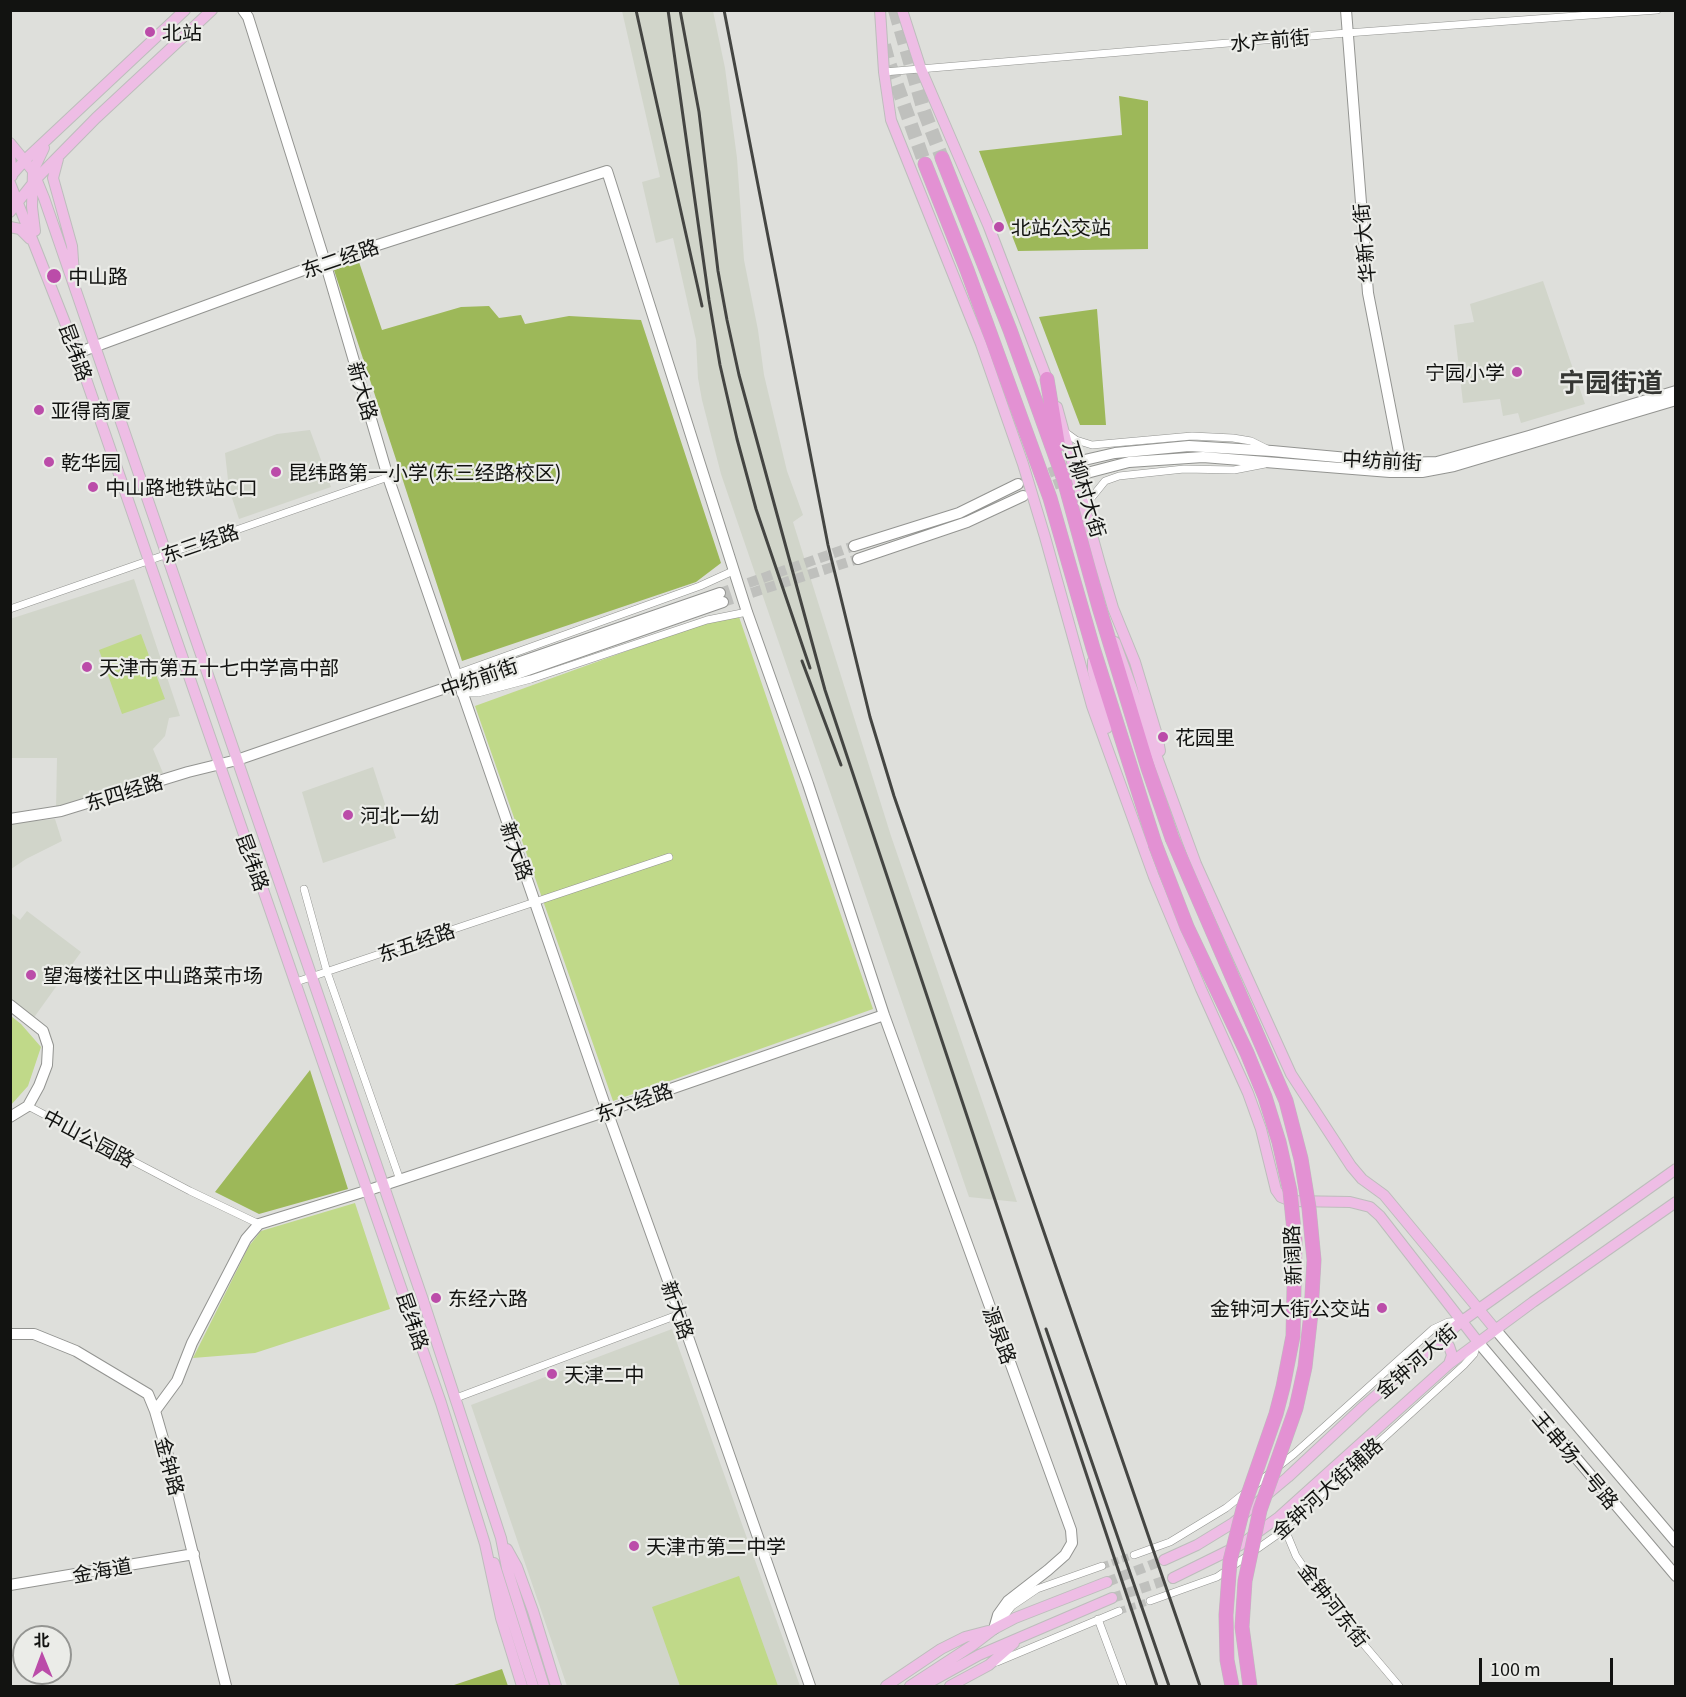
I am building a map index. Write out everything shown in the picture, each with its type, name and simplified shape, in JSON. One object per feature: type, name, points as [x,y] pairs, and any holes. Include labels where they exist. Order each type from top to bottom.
[{"type":"highway","name":"万柳村大街","points":[[942,158],[1010,330],[1064,480],[1099,607],[1172,838]]},
{"type":"highway","name":"万柳村大街","points":[[925,164],[967,270],[1044,483],[1130,771],[1155,844]]},
{"type":"highway","points":[[1047,379],[1064,480]]},
{"type":"highway","name":"新阔路","points":[[1172,838],[1286,1101],[1301,1159],[1314,1260],[1305,1367],[1296,1408],[1260,1510],[1245,1581],[1242,1627],[1250,1686]]},
{"type":"highway","name":"新阔路","points":[[1155,844],[1187,927],[1247,1053],[1265,1097],[1279,1142],[1290,1191],[1295,1241],[1293,1336],[1283,1387],[1243,1509],[1230,1561],[1226,1615],[1227,1660],[1232,1686]]},
{"type":"main road","points":[[11,182],[25,160],[185,10]]},
{"type":"main road","points":[[10,212],[34,178],[212,10]]},
{"type":"main road","points":[[880,10],[884,72],[891,120],[981,344],[1034,497],[1092,706],[1154,877],[1248,1093],[1261,1129],[1276,1190],[1281,1197],[1291,1201],[1350,1202],[1370,1207],[1380,1216],[1478,1342]]},
{"type":"main road","points":[[902,10],[921,69],[989,227],[1057,407],[1113,608],[1135,662],[1157,735],[1163,773]]},
{"type":"main road","points":[[39,252],[32,207],[34,178],[41,152],[60,127]]},
{"type":"main road","name":"昆纬路","points":[[10,143],[25,160],[34,178],[74,286],[456,1398],[501,1538]]},
{"type":"main road","points":[[61,154],[56,162],[53,178],[72,246],[74,286]]},
{"type":"main road","points":[[10,156],[11,182]]},
{"type":"main road","name":"昆纬路","points":[[11,182],[77,353],[369,1190],[441,1403],[485,1544]]},
{"type":"main road","points":[[10,226],[25,232],[39,252]]},
{"type":"main road","points":[[996,388],[1044,483]]},
{"type":"main road","points":[[1099,607],[1121,656],[1196,864],[1291,1074],[1351,1166],[1362,1179],[1384,1195],[1496,1329]]},
{"type":"main road","points":[[1093,648],[1094,671],[1115,767]]},
{"type":"main road","name":"金钟河大街","points":[[1164,1560],[1197,1545],[1233,1523],[1288,1477],[1433,1345],[1478,1308],[1676,1169]]},
{"type":"main road","name":"金钟河大街","points":[[1173,1578],[1240,1545],[1279,1516],[1449,1364],[1676,1202]]},
{"type":"main road","points":[[1433,1345],[1449,1346],[1452,1355],[1449,1364]]},
{"type":"main road","points":[[501,1538],[533,1686]]},
{"type":"main road","points":[[501,1538],[517,1567],[556,1686]]},
{"type":"main road","points":[[485,1544],[515,1607],[544,1686]]},
{"type":"main road","points":[[485,1544],[501,1618],[522,1686]]},
{"type":"main road","points":[[886,1686],[942,1649],[965,1637],[994,1629],[1015,1618],[1107,1582]]},
{"type":"main road","points":[[910,1686],[976,1650],[1020,1638],[1113,1598]]},
{"type":"main road","points":[[923,1686],[976,1650],[994,1629]]},
{"type":"main road","points":[[950,1686],[989,1665],[1020,1638]]},
{"type":"street","name":"新大路","points":[[243,10],[248,17],[325,262],[388,477],[607,1111],[810,1686]]},
{"type":"street","name":"华新大街","points":[[1346,10],[1368,293],[1402,468]]},
{"type":"street","name":"水产前街","points":[[884,72],[1347,33],[1657,10]]},
{"type":"street","name":"东二经路","points":[[77,353],[325,262],[607,171]]},
{"type":"street","name":"源泉路","points":[[607,171],[733,571],[808,784],[884,1015],[1071,1530],[1072,1543],[1065,1555],[1008,1601],[998,1615],[994,1629]]},
{"type":"street","points":[[10,226],[19,201]]},
{"type":"street","name":"中纺前街","points":[[1080,462],[1115,453],[1189,446],[1272,451],[1402,468],[1456,457],[1676,391]]},
{"type":"street","points":[[1083,474],[1128,462],[1203,457],[1270,463],[1402,468],[1422,472],[1454,466],[1676,400]]},
{"type":"street","points":[[1063,431],[1076,440],[1092,445],[1192,436],[1251,441],[1272,451]]},
{"type":"street","points":[[1084,507],[1105,481],[1119,476],[1184,469],[1234,470],[1270,463]]},
{"type":"street","name":"东三经路","points":[[10,609],[388,477]]},
{"type":"street","points":[[854,546],[958,513],[1018,484]]},
{"type":"street","points":[[858,559],[967,522],[1023,496]]},
{"type":"street","points":[[459,684],[733,571]]},
{"type":"street","name":"中纺前街","points":[[237,760],[722,598]]},
{"type":"street","points":[[459,684],[478,693],[531,679],[706,620],[747,612]]},
{"type":"street","name":"东四经路","points":[[10,819],[61,811],[188,772],[237,760]]},
{"type":"street","name":"东五经路","points":[[296,982],[669,857]]},
{"type":"street","points":[[304,889],[327,972],[400,1180]]},
{"type":"street","name":"中山公园路","points":[[10,1005],[43,1031],[48,1046],[47,1065],[28,1106],[190,1191],[259,1224]]},
{"type":"street","name":"东六经路","points":[[259,1224],[607,1111],[884,1015]]},
{"type":"street","points":[[10,1117],[28,1106]]},
{"type":"street","points":[[155,1411],[177,1381],[192,1343],[246,1239],[259,1224]]},
{"type":"street","points":[[456,1398],[680,1314]]},
{"type":"street","points":[[1134,1555],[1170,1542],[1226,1508],[1294,1454],[1433,1329],[1448,1322],[1462,1321]]},
{"type":"street","name":"王串场一号路","points":[[1496,1329],[1676,1542]]},
{"type":"street","name":"金钟路","points":[[10,1334],[34,1334],[76,1350],[148,1394],[155,1411],[194,1554],[226,1686]]},
{"type":"street","name":"王串场一号路","points":[[1478,1342],[1676,1576]]},
{"type":"street","name":"金钟河大街辅路","points":[[1150,1600],[1217,1577],[1285,1528],[1464,1365],[1474,1354],[1478,1342]]},
{"type":"street","name":"金钟河东街","points":[[1279,1516],[1296,1556],[1327,1601],[1400,1686]]},
{"type":"street","name":"金海道","points":[[10,1585],[194,1554]]},
{"type":"street","points":[[994,1629],[1012,1606],[1037,1589],[1102,1566]]},
{"type":"street","points":[[989,1665],[1119,1611]]},
{"type":"street","points":[[1098,1619],[1123,1686]]},
{"type":"shaded area","points":[[622,11],[713,11],[725,68],[737,158],[744,260],[764,375],[787,471],[803,515],[793,522],[891,836],[1017,1202],[969,1197],[721,474],[702,400],[696,340],[673,238],[656,243],[642,182],[660,177]]},
{"type":"shaded area","name":"宁园小学","points":[[1543,281],[1585,404],[1521,423],[1518,413],[1503,416],[1500,399],[1463,403],[1454,325],[1474,322],[1470,304]]},
{"type":"shaded area","name":"昆纬路第一小学(东三经路校区)","points":[[310,430],[331,487],[239,519],[229,489],[225,453],[277,434]]},
{"type":"shaded area","name":"天津市第五十七中学高中部","points":[[134,579],[180,716],[169,718],[165,736],[153,749],[163,773],[56,810],[57,758],[11,758],[10,619]]},
{"type":"shaded area","name":"河北一幼","points":[[373,767],[396,838],[323,863],[302,792]]},
{"type":"shaded area","points":[[55,819],[62,841],[11,869],[11,823]]},
{"type":"shaded area","name":"望海楼社区中山路菜市场","points":[[27,911],[81,952],[30,1023],[11,1009],[10,912],[20,920]]},
{"type":"shaded area","name":"天津市第二中学","points":[[672,1329],[800,1686],[567,1686],[471,1405]]},
{"type":"green space","points":[[1119,96],[1148,101],[1148,249],[1018,251],[979,151],[1122,135]]},
{"type":"green space","points":[[359,262],[382,330],[461,307],[489,306],[499,318],[521,315],[525,324],[569,316],[641,320],[721,563],[696,582],[462,661],[334,270]]},
{"type":"green space","points":[[1097,309],[1106,425],[1080,425],[1039,317]]},
{"type":"green space","points":[[737,611],[873,1009],[613,1101],[475,706]]},
{"type":"green space","points":[[141,634],[165,699],[122,714],[99,650]]},
{"type":"green space","points":[[11,1016],[41,1047],[28,1086],[11,1105]]},
{"type":"green space","points":[[310,1070],[348,1189],[259,1214],[215,1192]]},
{"type":"green space","points":[[355,1203],[390,1309],[255,1353],[193,1358],[249,1246],[261,1231]]},
{"type":"green space","points":[[739,1576],[778,1686],[680,1686],[652,1607]]},
{"type":"green space","points":[[502,1669],[508,1686],[451,1686]]},
{"type":"tunnel","points":[[895,10],[924,111],[942,158]]},
{"type":"tunnel","points":[[884,45],[925,164]]},
{"type":"tunnel","points":[[1021,483],[1065,467]]},
{"type":"tunnel","points":[[1026,495],[1070,479]]},
{"type":"tunnel","points":[[720,593],[854,546]]},
{"type":"tunnel","points":[[723,602],[858,559]]},
{"type":"tunnel","points":[[1102,1566],[1134,1555]]},
{"type":"tunnel","points":[[1107,1582],[1164,1560]]},
{"type":"tunnel","points":[[1112,1598],[1173,1578]]},
{"type":"tunnel","points":[[1119,1611],[1150,1601]]},
{"type":"railway","points":[[636,10],[702,306]]},
{"type":"railway","points":[[668,10],[720,365],[756,509],[810,668]]},
{"type":"railway","points":[[680,10],[699,112],[718,271],[727,320],[739,375],[825,690],[1157,1686]]},
{"type":"railway","points":[[724,10],[828,545],[870,717],[894,796],[1200,1686]]},
{"type":"railway","points":[[802,661],[841,765]]},
{"type":"railway","points":[[1046,1329],[1169,1686]]},
{"type":"place","name":"北站","points":[[150,32]]},
{"type":"place","name":"北站公交站","points":[[999,227]]},
{"type":"place","name":"中山路","points":[[54,276]]},
{"type":"place","name":"宁园小学","points":[[1517,372]]},
{"type":"place","name":"亚得商厦","points":[[39,410]]},
{"type":"place","name":"乾华园","points":[[49,462]]},
{"type":"place","name":"昆纬路第一小学(东三经路校区)","points":[[276,472]]},
{"type":"place","name":"中山路地铁站C口","points":[[93,487]]},
{"type":"place","name":"天津市第五十七中学高中部","points":[[87,667]]},
{"type":"place","name":"花园里","points":[[1163,737]]},
{"type":"place","name":"河北一幼","points":[[348,815]]},
{"type":"place","name":"望海楼社区中山路菜市场","points":[[31,975]]},
{"type":"place","name":"东经六路","points":[[436,1298]]},
{"type":"place","name":"金钟河大街公交站","points":[[1382,1308]]},
{"type":"place","name":"天津二中","points":[[552,1374]]},
{"type":"place","name":"天津市第二中学","points":[[634,1546]]},
{"type":"district","name":"宁园街道","points":[[1611,382]]}]
